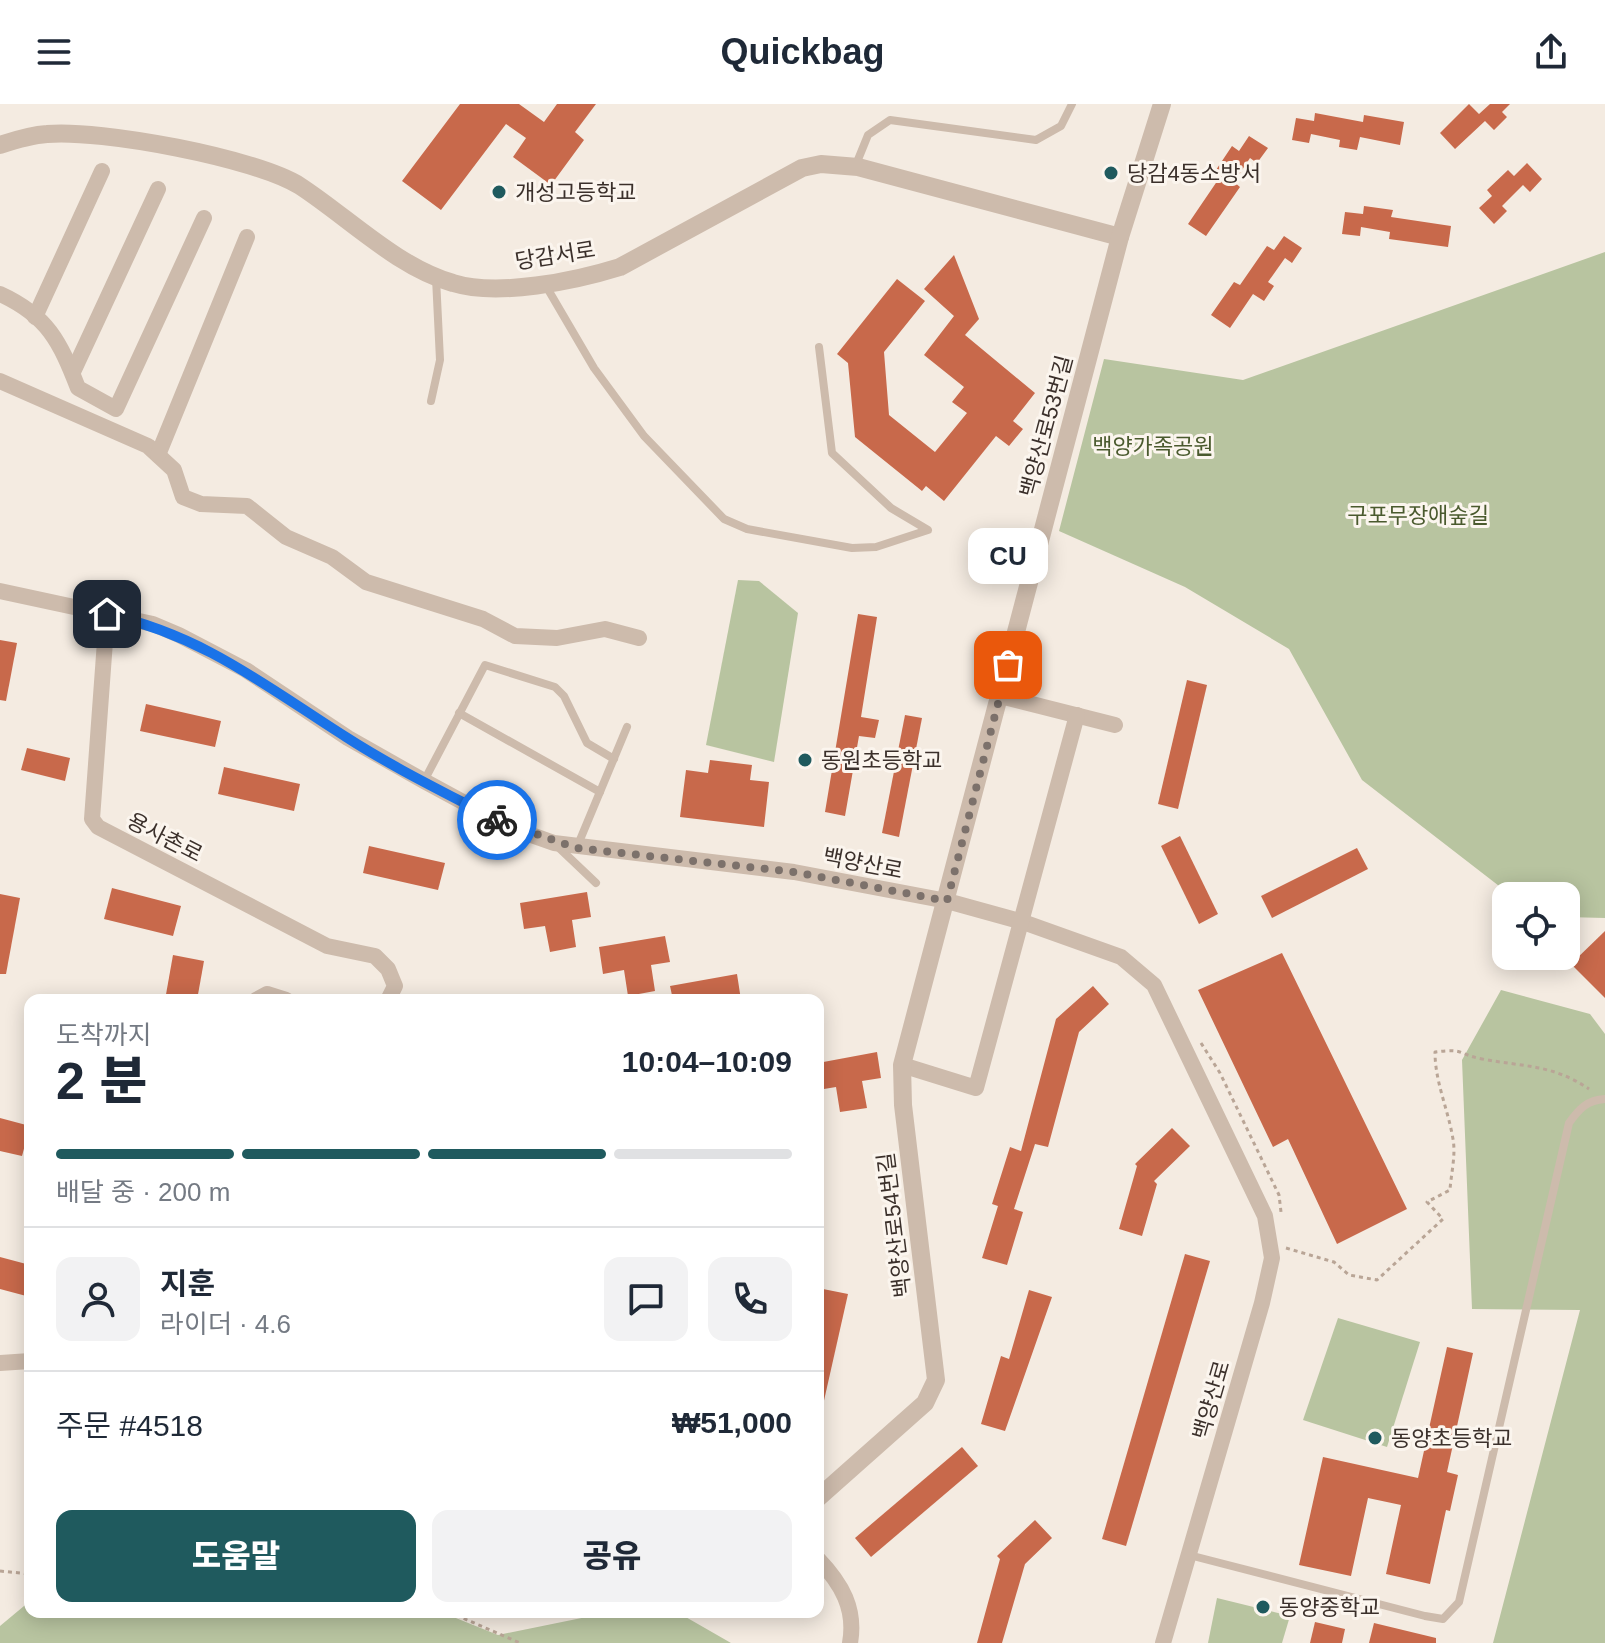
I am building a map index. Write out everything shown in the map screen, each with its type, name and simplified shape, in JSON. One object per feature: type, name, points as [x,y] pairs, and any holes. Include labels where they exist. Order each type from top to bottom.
[{"type":"street","name":"백양산로53번길","points":[[947,901],[1120,237],[1162,104]]},
{"type":"street","name":"당감서로","points":[[0,145],[47,134],[92,136],[262,168],[299,186],[436,277],[489,289],[620,267],[802,168],[821,164],[855,167],[1120,237]]},
{"type":"street","points":[[35,317],[102,171]]},
{"type":"street","points":[[73,372],[158,189]]},
{"type":"street","points":[[0,294],[35,317],[64,349],[78,388],[85,395],[116,409],[204,218]]},
{"type":"street","points":[[158,455],[247,237]]},
{"type":"street","points":[[0,381],[148,446],[174,470],[183,497],[201,504],[247,506],[286,537],[332,557],[366,582],[483,619],[515,636],[557,638],[605,629],[639,638]]},
{"type":"street","name":"백양산로","points":[[0,591],[153,624],[217,654],[348,738],[424,781],[509,827],[554,843],[794,872],[947,901],[1023,922],[1121,957],[1154,985],[1265,1216],[1272,1258],[1262,1303],[1163,1643]]},
{"type":"street","name":"용사촌로","points":[[107,614],[92,819],[98,827],[327,946],[375,956],[388,969],[392,993]]},
{"type":"street","points":[[1000,696],[1115,725]]},
{"type":"street","points":[[902,1065],[976,1088],[1077,715]]},
{"type":"street","name":"백양산로54번길","points":[[824,1493],[925,1403],[936,1380],[903,1105],[902,1065],[947,901]]},
{"type":"street","points":[[0,1363],[24,1361]]},
{"type":"street","points":[[824,1565],[837,1579],[854,1619],[850,1643]]},
{"type":"lane","points":[[855,167],[868,135],[890,120],[1036,140],[1061,126],[1072,104]]},
{"type":"lane","points":[[431,401],[440,360],[436,277]]},
{"type":"lane","points":[[543,282],[594,368],[644,436],[724,519],[747,529],[852,548],[876,547],[928,530],[891,508],[832,453],[819,347]]},
{"type":"lane","points":[[424,781],[485,665],[555,687],[564,696],[587,743],[614,759]]},
{"type":"lane","points":[[459,713],[600,792]]},
{"type":"lane","points":[[576,848],[627,727]]},
{"type":"lane","points":[[554,843],[596,883]]},
{"type":"lane","points":[[1188,1555],[1425,1616],[1443,1619],[1459,1602],[1569,1123],[1579,1109],[1594,1100],[1605,1099]]},
{"type":"path","points":[[1198,1040],[1220,1073],[1279,1195],[1283,1221]]},
{"type":"path","points":[[1285,1235],[1286,1248],[1334,1262],[1349,1275],[1377,1280],[1443,1219],[1427,1202],[1450,1190],[1454,1143],[1444,1096],[1435,1075],[1435,1052],[1459,1049],[1480,1059],[1550,1068],[1588,1088],[1594,1100]]},
{"type":"path","points":[[0,1571],[24,1573]]},
{"type":"path","points":[[463,1618],[520,1643]]},
{"type":"green space","name":"구포무장애숲길","points":[[1605,252],[1605,918],[1580,917],[1580,882],[1494,882],[1362,780],[1289,649],[1185,587],[1059,531],[1104,359],[1243,380]]},
{"type":"green space","points":[[738,580],[759,581],[798,613],[774,762],[706,745]]},
{"type":"green space","points":[[1501,990],[1590,1014],[1605,1034],[1605,1643],[1493,1643],[1580,1310],[1472,1309],[1462,1060]]},
{"type":"green space","points":[[1338,1318],[1420,1342],[1387,1447],[1303,1420]]},
{"type":"green space","points":[[1217,1598],[1290,1616],[1282,1643],[1208,1643]]},
{"type":"green space","points":[[24,1606],[24,1618],[456,1618],[498,1635],[582,1618],[687,1618],[731,1643],[0,1643],[0,1626]]},
{"type":"building","points":[[460,104],[519,104],[544,122],[557,104],[596,104],[575,132],[584,140],[551,185],[513,157],[526,138],[506,124],[441,210],[402,181]]},
{"type":"building","points":[[1469,104],[1479,114],[1490,104],[1510,104],[1502,112],[1507,117],[1494,130],[1485,121],[1455,149],[1440,133]]},
{"type":"building","points":[[1315,113],[1363,122],[1364,115],[1404,122],[1400,145],[1360,137],[1357,150],[1339,147],[1340,140],[1311,134],[1309,143],[1292,140],[1296,118],[1314,121]]},
{"type":"building","points":[[1249,136],[1268,148],[1257,163],[1250,158],[1234,182],[1240,187],[1206,236],[1188,224],[1222,174],[1216,170],[1232,146],[1239,151]]},
{"type":"building","points":[[1527,163],[1542,179],[1530,192],[1523,185],[1502,206],[1507,211],[1494,224],[1479,208],[1492,196],[1487,190],[1508,170],[1514,176]]},
{"type":"building","points":[[1364,206],[1393,210],[1391,217],[1451,226],[1448,247],[1389,239],[1390,232],[1361,227],[1360,236],[1342,234],[1345,212],[1363,214]]},
{"type":"building","points":[[1284,236],[1302,248],[1292,263],[1285,258],[1268,282],[1274,286],[1264,301],[1253,294],[1230,328],[1211,315],[1234,282],[1240,285],[1267,246],[1274,250]]},
{"type":"building","points":[[954,255],[979,319],[965,335],[1035,393],[1013,421],[1023,429],[1009,446],[996,436],[944,501],[926,486],[922,491],[855,437],[848,363],[837,354],[897,279],[925,301],[884,352],[889,415],[935,452],[967,413],[952,402],[964,387],[924,355],[954,316],[924,289]]},
{"type":"building","points":[[858,614],[877,617],[861,717],[879,720],[875,738],[859,736],[845,816],[825,812]]},
{"type":"building","points":[[0,640],[17,643],[6,701],[0,700]]},
{"type":"building","points":[[1187,680],[1207,685],[1178,809],[1158,804]]},
{"type":"building","points":[[146,704],[221,721],[215,747],[140,731]]},
{"type":"building","points":[[905,715],[922,718],[899,837],[882,833]]},
{"type":"building","points":[[27,748],[70,758],[65,781],[21,770]]},
{"type":"building","points":[[710,760],[752,765],[750,780],[769,782],[764,827],[680,817],[686,770],[708,773]]},
{"type":"building","points":[[224,767],[300,784],[294,811],[218,794]]},
{"type":"building","points":[[1180,836],[1218,914],[1199,924],[1161,846]]},
{"type":"building","points":[[369,846],[445,863],[438,890],[363,873]]},
{"type":"building","points":[[1357,848],[1368,869],[1272,918],[1261,896]]},
{"type":"building","points":[[112,888],[181,906],[173,936],[104,919]]},
{"type":"building","points":[[587,892],[591,917],[572,920],[576,947],[550,952],[545,926],[524,929],[520,903]]},
{"type":"building","points":[[0,894],[20,898],[6,974],[0,974]]},
{"type":"building","points":[[1605,931],[1605,998],[1577,970],[1580,970],[1580,955]]},
{"type":"building","points":[[665,936],[670,962],[651,965],[655,991],[628,994],[624,970],[603,974],[599,947]]},
{"type":"building","points":[[1282,953],[1407,1209],[1337,1244],[1288,1139],[1273,1147],[1198,990]]},
{"type":"building","points":[[173,955],[204,961],[198,994],[166,994]]},
{"type":"building","points":[[737,974],[740,994],[672,994],[670,986]]},
{"type":"building","points":[[1093,986],[1109,1004],[1079,1032],[1048,1147],[1035,1144],[1014,1209],[1023,1212],[1007,1265],[982,1258],[998,1206],[992,1204],[1010,1147],[1021,1151],[1056,1019]]},
{"type":"building","points":[[877,1052],[881,1078],[862,1081],[867,1108],[840,1112],[836,1087],[824,1089],[824,1062]]},
{"type":"building","points":[[0,1118],[24,1124],[22,1156],[0,1151]]},
{"type":"building","points":[[1172,1128],[1190,1146],[1154,1181],[1157,1184],[1142,1236],[1119,1229],[1137,1166],[1135,1164]]},
{"type":"building","points":[[1185,1254],[1210,1261],[1126,1546],[1102,1539]]},
{"type":"building","points":[[0,1257],[24,1263],[24,1295],[0,1289]]},
{"type":"building","points":[[824,1289],[848,1294],[824,1401]]},
{"type":"building","points":[[1029,1290],[1052,1297],[1005,1431],[981,1424],[1001,1356],[1009,1359]]},
{"type":"building","points":[[1447,1347],[1473,1353],[1447,1472],[1458,1475],[1450,1511],[1446,1510],[1430,1584],[1386,1574],[1401,1505],[1368,1498],[1351,1576],[1299,1565],[1323,1457],[1418,1478]]},
{"type":"building","points":[[962,1447],[978,1466],[871,1557],[855,1538]]},
{"type":"building","points":[[1035,1520],[1052,1538],[1025,1564],[1002,1643],[977,1643],[1000,1559],[997,1556]]},
{"type":"building","points":[[1315,1622],[1345,1629],[1342,1643],[1310,1643]]},
{"type":"building","points":[[1374,1623],[1436,1638],[1436,1643],[1369,1643]]},
{"type":"way so far","points":[[497,820],[554,843],[576,848],[794,872],[947,901],[1008,665]]},
{"type":"place","name":"당감4동소방서","points":[[1111,173]]},
{"type":"place","name":"개성고등학교","points":[[499,192]]},
{"type":"place","name":"CU","points":[[1008,665]]},
{"type":"place","name":"동원초등학교","points":[[805,760]]},
{"type":"place","name":"동양초등학교","points":[[1375,1438]]},
{"type":"place","name":"동양중학교","points":[[1263,1607]]},
{"type":"route","points":[[107,614],[153,624],[217,654],[348,738],[497,820]]},
{"type":"park label","name":"백양가족공원","points":[[1153,446]]}]
